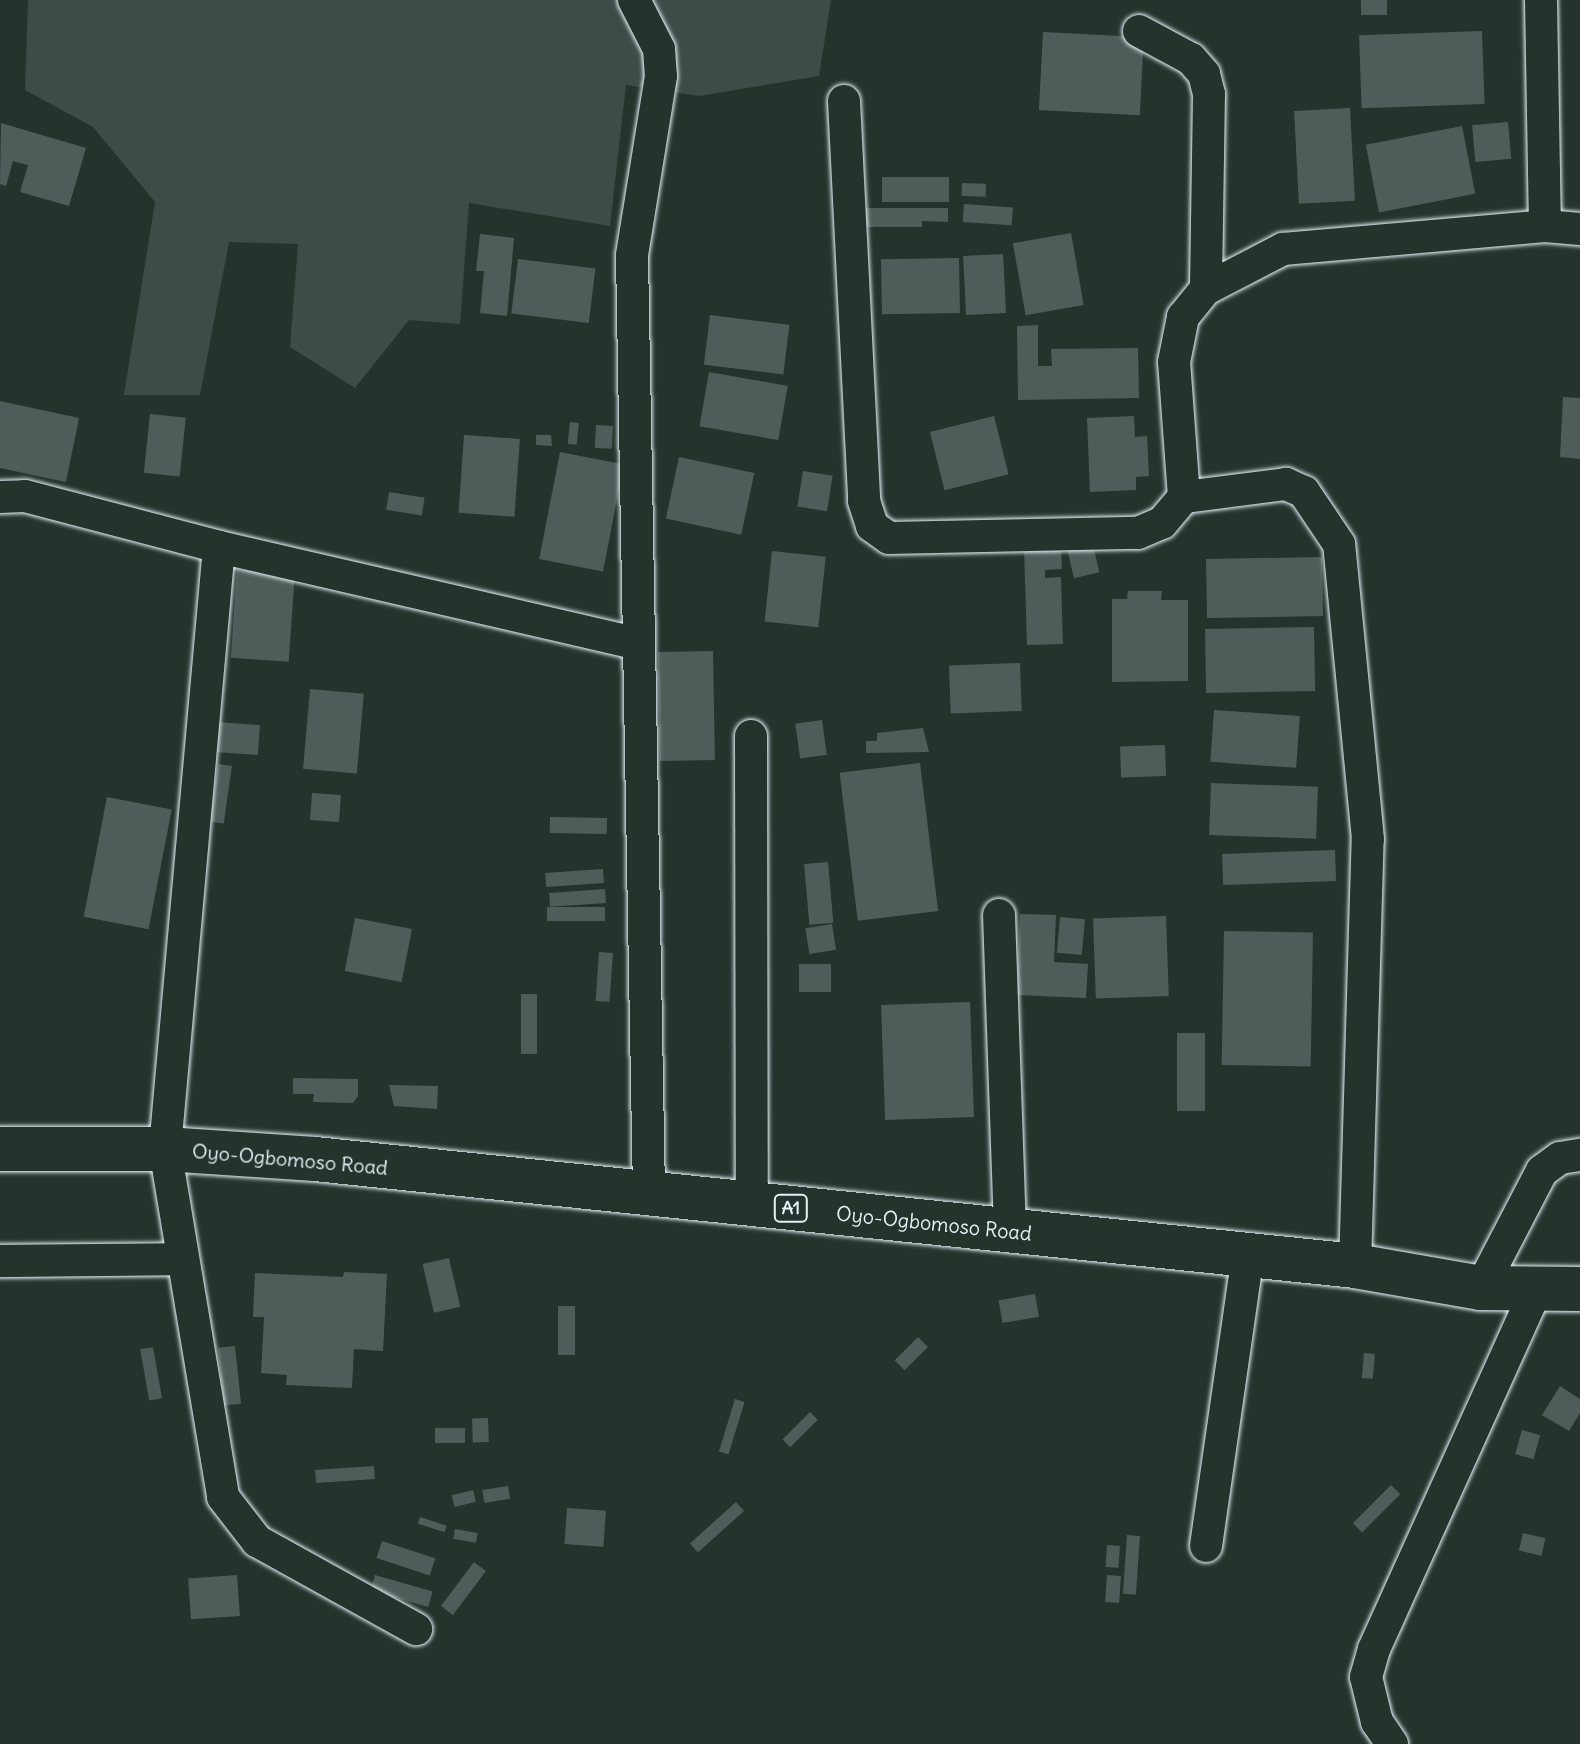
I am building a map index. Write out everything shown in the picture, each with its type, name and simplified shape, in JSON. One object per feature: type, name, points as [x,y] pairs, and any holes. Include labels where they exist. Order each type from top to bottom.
[{"type":"highway","name":"Oyo-Ogbomoso Road","points":[[0,1149],[165,1149],[315,1159],[1355,1266],[1481,1288],[1559,1288]]},
{"type":"street","points":[[634,0],[659,49],[661,76],[632,256],[649,1193]]},
{"type":"street","points":[[1541,0],[1545,226]]},
{"type":"street","points":[[1139,31],[1191,59],[1204,74],[1209,94],[1206,289]]},
{"type":"street","points":[[844,101],[864,501],[872,526],[889,538],[1138,533],[1162,523],[1184,497],[1286,484],[1304,492],[1339,544],[1368,839],[1355,1266]]},
{"type":"street","points":[[1184,497],[1174,362],[1183,317],[1206,289],[1283,249],[1545,226],[1580,229]]},
{"type":"street","points":[[0,497],[25,496],[219,547],[638,644]]},
{"type":"street","points":[[219,547],[165,1149],[223,1497],[241,1527],[257,1541],[416,1629]]},
{"type":"street","points":[[751,736],[752,1204]]},
{"type":"street","points":[[999,915],[1010,1230]]},
{"type":"street","points":[[1481,1288],[1542,1171],[1560,1158],[1580,1155]]},
{"type":"street","points":[[1206,1546],[1248,1255]]},
{"type":"street","points":[[0,1261],[183,1259]]},
{"type":"street","points":[[1392,1744],[1377,1722],[1366,1677],[1374,1649],[1559,1288]]},
{"type":"shaded area","points":[[28,0],[831,0],[819,76],[699,96],[626,85],[610,226],[469,203],[460,324],[409,320],[355,388],[290,347],[298,244],[229,242],[200,395],[124,395],[155,202],[93,127],[25,90]]},
{"type":"building","points":[[1361,0],[1387,0],[1387,15],[1361,15]]},
{"type":"building","points":[[1482,31],[1485,104],[1362,108],[1359,35]]},
{"type":"building","points":[[1043,32],[1144,37],[1140,115],[1039,110]]},
{"type":"building","points":[[1350,108],[1355,201],[1299,204],[1294,111]]},
{"type":"building","points":[[1508,122],[1511,159],[1475,162],[1472,125]]},
{"type":"building","points":[[1,123],[86,148],[69,206],[20,192],[28,165],[13,161],[6,186],[0,184]]},
{"type":"building","points":[[1462,126],[1475,194],[1379,212],[1366,145]]},
{"type":"building","points":[[882,177],[949,177],[949,202],[882,202]]},
{"type":"building","points":[[962,183],[986,184],[986,197],[962,196]]},
{"type":"building","points":[[964,204],[1013,207],[1012,225],[963,222]]},
{"type":"building","points":[[857,208],[948,208],[948,222],[922,221],[922,227],[865,227]]},
{"type":"building","points":[[1071,233],[1084,305],[1026,315],[1013,243]]},
{"type":"building","points":[[480,234],[514,238],[507,316],[480,313],[484,271],[476,271]]},
{"type":"building","points":[[1003,254],[1006,313],[966,315],[963,256]]},
{"type":"building","points":[[959,258],[960,313],[882,314],[881,259]]},
{"type":"building","points":[[518,259],[595,269],[589,323],[511,314]]},
{"type":"building","points":[[710,315],[789,325],[783,374],[704,365]]},
{"type":"building","points":[[1038,325],[1038,366],[1052,366],[1051,349],[1138,348],[1139,398],[1018,400],[1017,326]]},
{"type":"building","points":[[709,372],[788,386],[778,440],[699,426]]},
{"type":"building","points":[[1563,397],[1580,398],[1580,459],[1560,457]]},
{"type":"building","points":[[0,401],[79,418],[66,482],[0,468]]},
{"type":"building","points":[[150,414],[186,418],[180,476],[144,473]]},
{"type":"building","points":[[994,416],[1009,474],[944,490],[930,432]]},
{"type":"building","points":[[1134,416],[1135,437],[1147,436],[1149,476],[1136,477],[1136,490],[1090,492],[1087,418]]},
{"type":"building","points":[[570,422],[579,423],[577,445],[568,444]]},
{"type":"building","points":[[596,425],[613,426],[612,449],[595,448]]},
{"type":"building","points":[[464,435],[520,439],[514,517],[459,513]]},
{"type":"building","points":[[536,435],[551,435],[552,446],[536,445]]},
{"type":"building","points":[[560,452],[624,464],[603,571],[539,559]]},
{"type":"building","points":[[679,457],[754,473],[741,535],[666,519]]},
{"type":"building","points":[[803,471],[833,476],[827,511],[797,507]]},
{"type":"building","points":[[389,492],[425,498],[422,515],[386,510]]},
{"type":"building","points":[[1093,545],[1099,572],[1074,578],[1068,551]]},
{"type":"building","points":[[1061,547],[1062,569],[1045,570],[1045,578],[1061,577],[1063,644],[1027,645],[1024,548]]},
{"type":"building","points":[[772,551],[826,557],[818,627],[765,622]]},
{"type":"building","points":[[1322,557],[1323,616],[1207,618],[1206,559]]},
{"type":"building","points":[[237,570],[295,574],[289,662],[231,658]]},
{"type":"building","points":[[1128,591],[1162,591],[1161,600],[1188,600],[1188,681],[1112,682],[1112,599],[1127,599]]},
{"type":"building","points":[[1314,627],[1315,691],[1206,693],[1205,629]]},
{"type":"building","points":[[713,651],[715,760],[660,761],[658,652]]},
{"type":"building","points":[[1020,663],[1022,711],[951,713],[949,665]]},
{"type":"building","points":[[310,689],[364,694],[357,773],[303,769]]},
{"type":"building","points":[[1214,710],[1300,716],[1296,768],[1210,762]]},
{"type":"building","points":[[822,720],[827,755],[800,758],[795,724]]},
{"type":"building","points":[[216,722],[260,725],[258,755],[214,752]]},
{"type":"building","points":[[923,728],[929,752],[866,753],[866,741],[877,741],[877,733]]},
{"type":"building","points":[[1165,745],[1166,776],[1121,778],[1120,747]]},
{"type":"building","points":[[920,763],[938,911],[858,921],[840,773]]},
{"type":"building","points":[[218,764],[232,766],[224,823],[210,821]]},
{"type":"building","points":[[1211,783],[1318,787],[1316,839],[1209,835]]},
{"type":"building","points":[[312,793],[341,795],[339,822],[310,820]]},
{"type":"building","points":[[107,797],[172,810],[149,929],[84,917]]},
{"type":"building","points":[[550,817],[607,818],[607,834],[550,833]]},
{"type":"building","points":[[1335,850],[1336,881],[1223,885],[1222,854]]},
{"type":"building","points":[[828,862],[833,923],[809,925],[804,864]]},
{"type":"building","points":[[603,869],[604,883],[546,887],[545,873]]},
{"type":"building","points":[[605,889],[606,903],[550,907],[549,893]]},
{"type":"building","points":[[547,907],[605,907],[605,921],[547,921]]},
{"type":"building","points":[[1020,914],[1056,915],[1054,962],[1088,964],[1086,998],[1017,995]]},
{"type":"building","points":[[1166,916],[1169,996],[1096,998],[1093,919]]},
{"type":"building","points":[[1060,917],[1085,919],[1082,955],[1057,953]]},
{"type":"building","points":[[355,918],[412,929],[402,982],[345,971]]},
{"type":"building","points":[[832,924],[836,950],[809,954],[805,928]]},
{"type":"building","points":[[1224,931],[1313,933],[1311,1067],[1222,1065]]},
{"type":"building","points":[[599,952],[613,953],[610,1002],[596,1001]]},
{"type":"building","points":[[799,964],[831,964],[831,992],[799,992]]},
{"type":"building","points":[[521,994],[537,994],[537,1054],[521,1054]]},
{"type":"building","points":[[970,1002],[974,1117],[885,1120],[881,1005]]},
{"type":"building","points":[[1177,1033],[1205,1033],[1205,1111],[1177,1111]]},
{"type":"building","points":[[293,1078],[358,1079],[358,1096],[353,1103],[313,1102],[314,1094],[293,1094]]},
{"type":"building","points":[[389,1085],[438,1086],[437,1109],[394,1106]]},
{"type":"building","points":[[449,1258],[460,1307],[434,1313],[423,1264]]},
{"type":"building","points":[[344,1272],[387,1274],[383,1351],[354,1349],[352,1388],[286,1385],[287,1375],[261,1373],[264,1317],[253,1317],[255,1273],[343,1277]]},
{"type":"building","points":[[1035,1294],[1039,1317],[1003,1323],[999,1300]]},
{"type":"building","points":[[558,1306],[575,1306],[575,1355],[558,1355]]},
{"type":"building","points":[[918,1337],[928,1347],[905,1370],[895,1360]]},
{"type":"building","points":[[235,1346],[241,1404],[224,1405],[218,1348]]},
{"type":"building","points":[[153,1347],[162,1398],[149,1400],[140,1349]]},
{"type":"building","points":[[1364,1353],[1375,1354],[1373,1379],[1362,1378]]},
{"type":"building","points":[[1560,1386],[1580,1399],[1580,1413],[1569,1431],[1542,1415]]},
{"type":"building","points":[[735,1399],[745,1402],[728,1455],[719,1452]]},
{"type":"building","points":[[810,1412],[818,1420],[790,1447],[782,1440]]},
{"type":"building","points":[[488,1418],[489,1442],[473,1443],[472,1419]]},
{"type":"building","points":[[435,1428],[465,1428],[465,1443],[435,1443]]},
{"type":"building","points":[[1522,1430],[1540,1435],[1533,1459],[1515,1454]]},
{"type":"building","points":[[374,1466],[375,1479],[316,1483],[315,1470]]},
{"type":"building","points":[[1391,1485],[1400,1494],[1362,1532],[1353,1523]]},
{"type":"building","points":[[508,1486],[510,1499],[484,1503],[482,1490]]},
{"type":"building","points":[[473,1490],[476,1502],[455,1507],[452,1495]]},
{"type":"building","points":[[736,1502],[744,1511],[698,1552],[690,1543]]},
{"type":"building","points":[[567,1508],[606,1511],[603,1547],[564,1544]]},
{"type":"building","points":[[420,1517],[447,1526],[444,1532],[418,1524]]},
{"type":"building","points":[[455,1529],[478,1533],[476,1543],[453,1539]]},
{"type":"building","points":[[1523,1533],[1545,1538],[1541,1556],[1519,1551]]},
{"type":"building","points":[[1127,1535],[1140,1536],[1136,1595],[1123,1594]]},
{"type":"building","points":[[382,1541],[435,1558],[430,1575],[376,1558]]},
{"type":"building","points":[[1107,1545],[1120,1546],[1118,1568],[1105,1567]]},
{"type":"building","points":[[474,1562],[486,1571],[453,1615],[441,1606]]},
{"type":"building","points":[[237,1575],[240,1616],[191,1619],[188,1578]]},
{"type":"building","points":[[375,1575],[433,1592],[428,1607],[371,1590]]},
{"type":"building","points":[[1107,1575],[1121,1576],[1119,1603],[1105,1602]]}]
